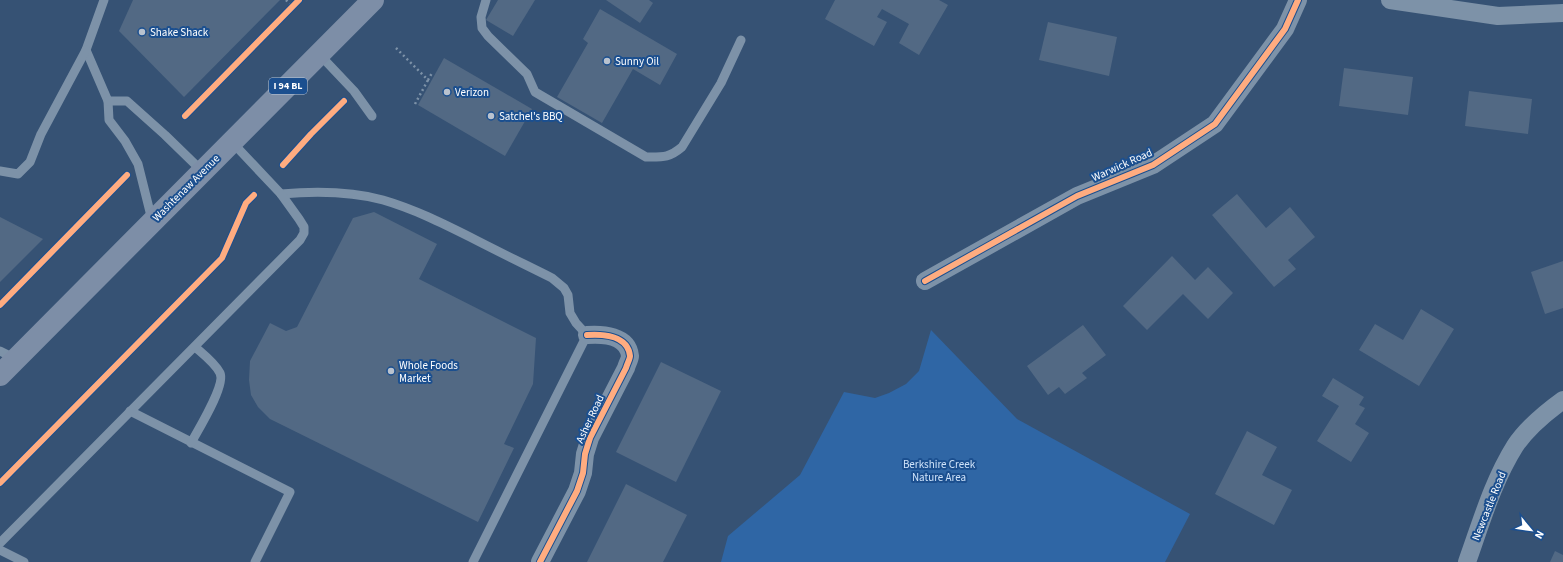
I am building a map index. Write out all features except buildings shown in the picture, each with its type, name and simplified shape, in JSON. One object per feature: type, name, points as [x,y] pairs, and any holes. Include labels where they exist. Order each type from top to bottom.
[{"type":"main road","name":"Washtenaw Avenue","points":[[0,375],[8,355],[153,222],[373,0]]},
{"type":"street","name":"Warwick Road","points":[[925,281],[1077,196],[1153,165],[1215,124],[1285,29],[1298,0]]},
{"type":"street","points":[[1390,0],[1498,16],[1563,13]]},
{"type":"street","name":"Asher Road","points":[[540,562],[577,491],[590,438],[626,368],[630,356],[626,345],[614,337],[600,334],[587,335]]},
{"type":"street","name":"Newcastle Road","points":[[1467,562],[1495,486],[1515,446],[1537,421],[1563,400]]},
{"type":"lane","points":[[0,171],[18,174],[30,162],[42,134],[86,50],[104,0]]},
{"type":"lane","points":[[486,0],[481,17],[482,28],[526,74],[535,92],[646,157],[673,155],[682,147],[721,83],[741,40]]},
{"type":"lane","points":[[86,50],[108,101],[109,120],[125,141],[138,164],[153,222]]},
{"type":"lane","points":[[319,54],[354,91],[372,116]]},
{"type":"lane","points":[[108,101],[127,101],[202,171]]},
{"type":"lane","points":[[0,543],[300,240],[304,232],[304,227],[281,194],[232,142]]},
{"type":"lane","points":[[281,194],[311,191],[355,194],[383,200],[412,210],[451,228],[559,283],[568,295],[570,313],[576,323],[587,335],[473,562]]},
{"type":"lane","points":[[191,442],[219,390],[222,381],[220,373],[217,369],[195,347]]},
{"type":"lane","points":[[130,411],[290,492],[255,562]]},
{"type":"lane","points":[[0,550],[24,562]]},
{"type":"path","points":[[286,0],[292,6]]},
{"type":"path","points":[[287,12],[298,0]]},
{"type":"path","points":[[396,48],[429,80]]},
{"type":"path","points":[[414,104],[432,73]]},
{"type":"green space","name":"Berkshire Creek Nature Area","points":[[931,330],[1017,419],[1190,514],[1165,562],[721,562],[728,536],[800,475],[844,392],[875,398],[889,393],[906,384],[919,371]]},
{"type":"cycle path","points":[[185,116],[299,0]]},
{"type":"cycle path","points":[[925,281],[1077,196],[1153,165],[1215,124],[1285,29],[1298,0]]},
{"type":"cycle path","points":[[283,165],[344,101]]},
{"type":"cycle path","points":[[0,305],[127,175]]},
{"type":"cycle path","points":[[0,483],[222,258],[246,203],[254,195]]},
{"type":"cycle path","points":[[540,562],[577,491],[583,473],[585,454],[590,438],[626,368],[630,357],[625,344],[619,340],[607,336],[587,335]]},
{"type":"place","name":"Shake Shack","points":[[142,32]]},
{"type":"place","name":"Sunny Oil","points":[[607,61]]},
{"type":"place","name":"Verizon","points":[[447,92]]},
{"type":"place","name":"Satchel's BBQ","points":[[491,116]]},
{"type":"place","name":"Whole Foods Market","points":[[391,371]]}]
